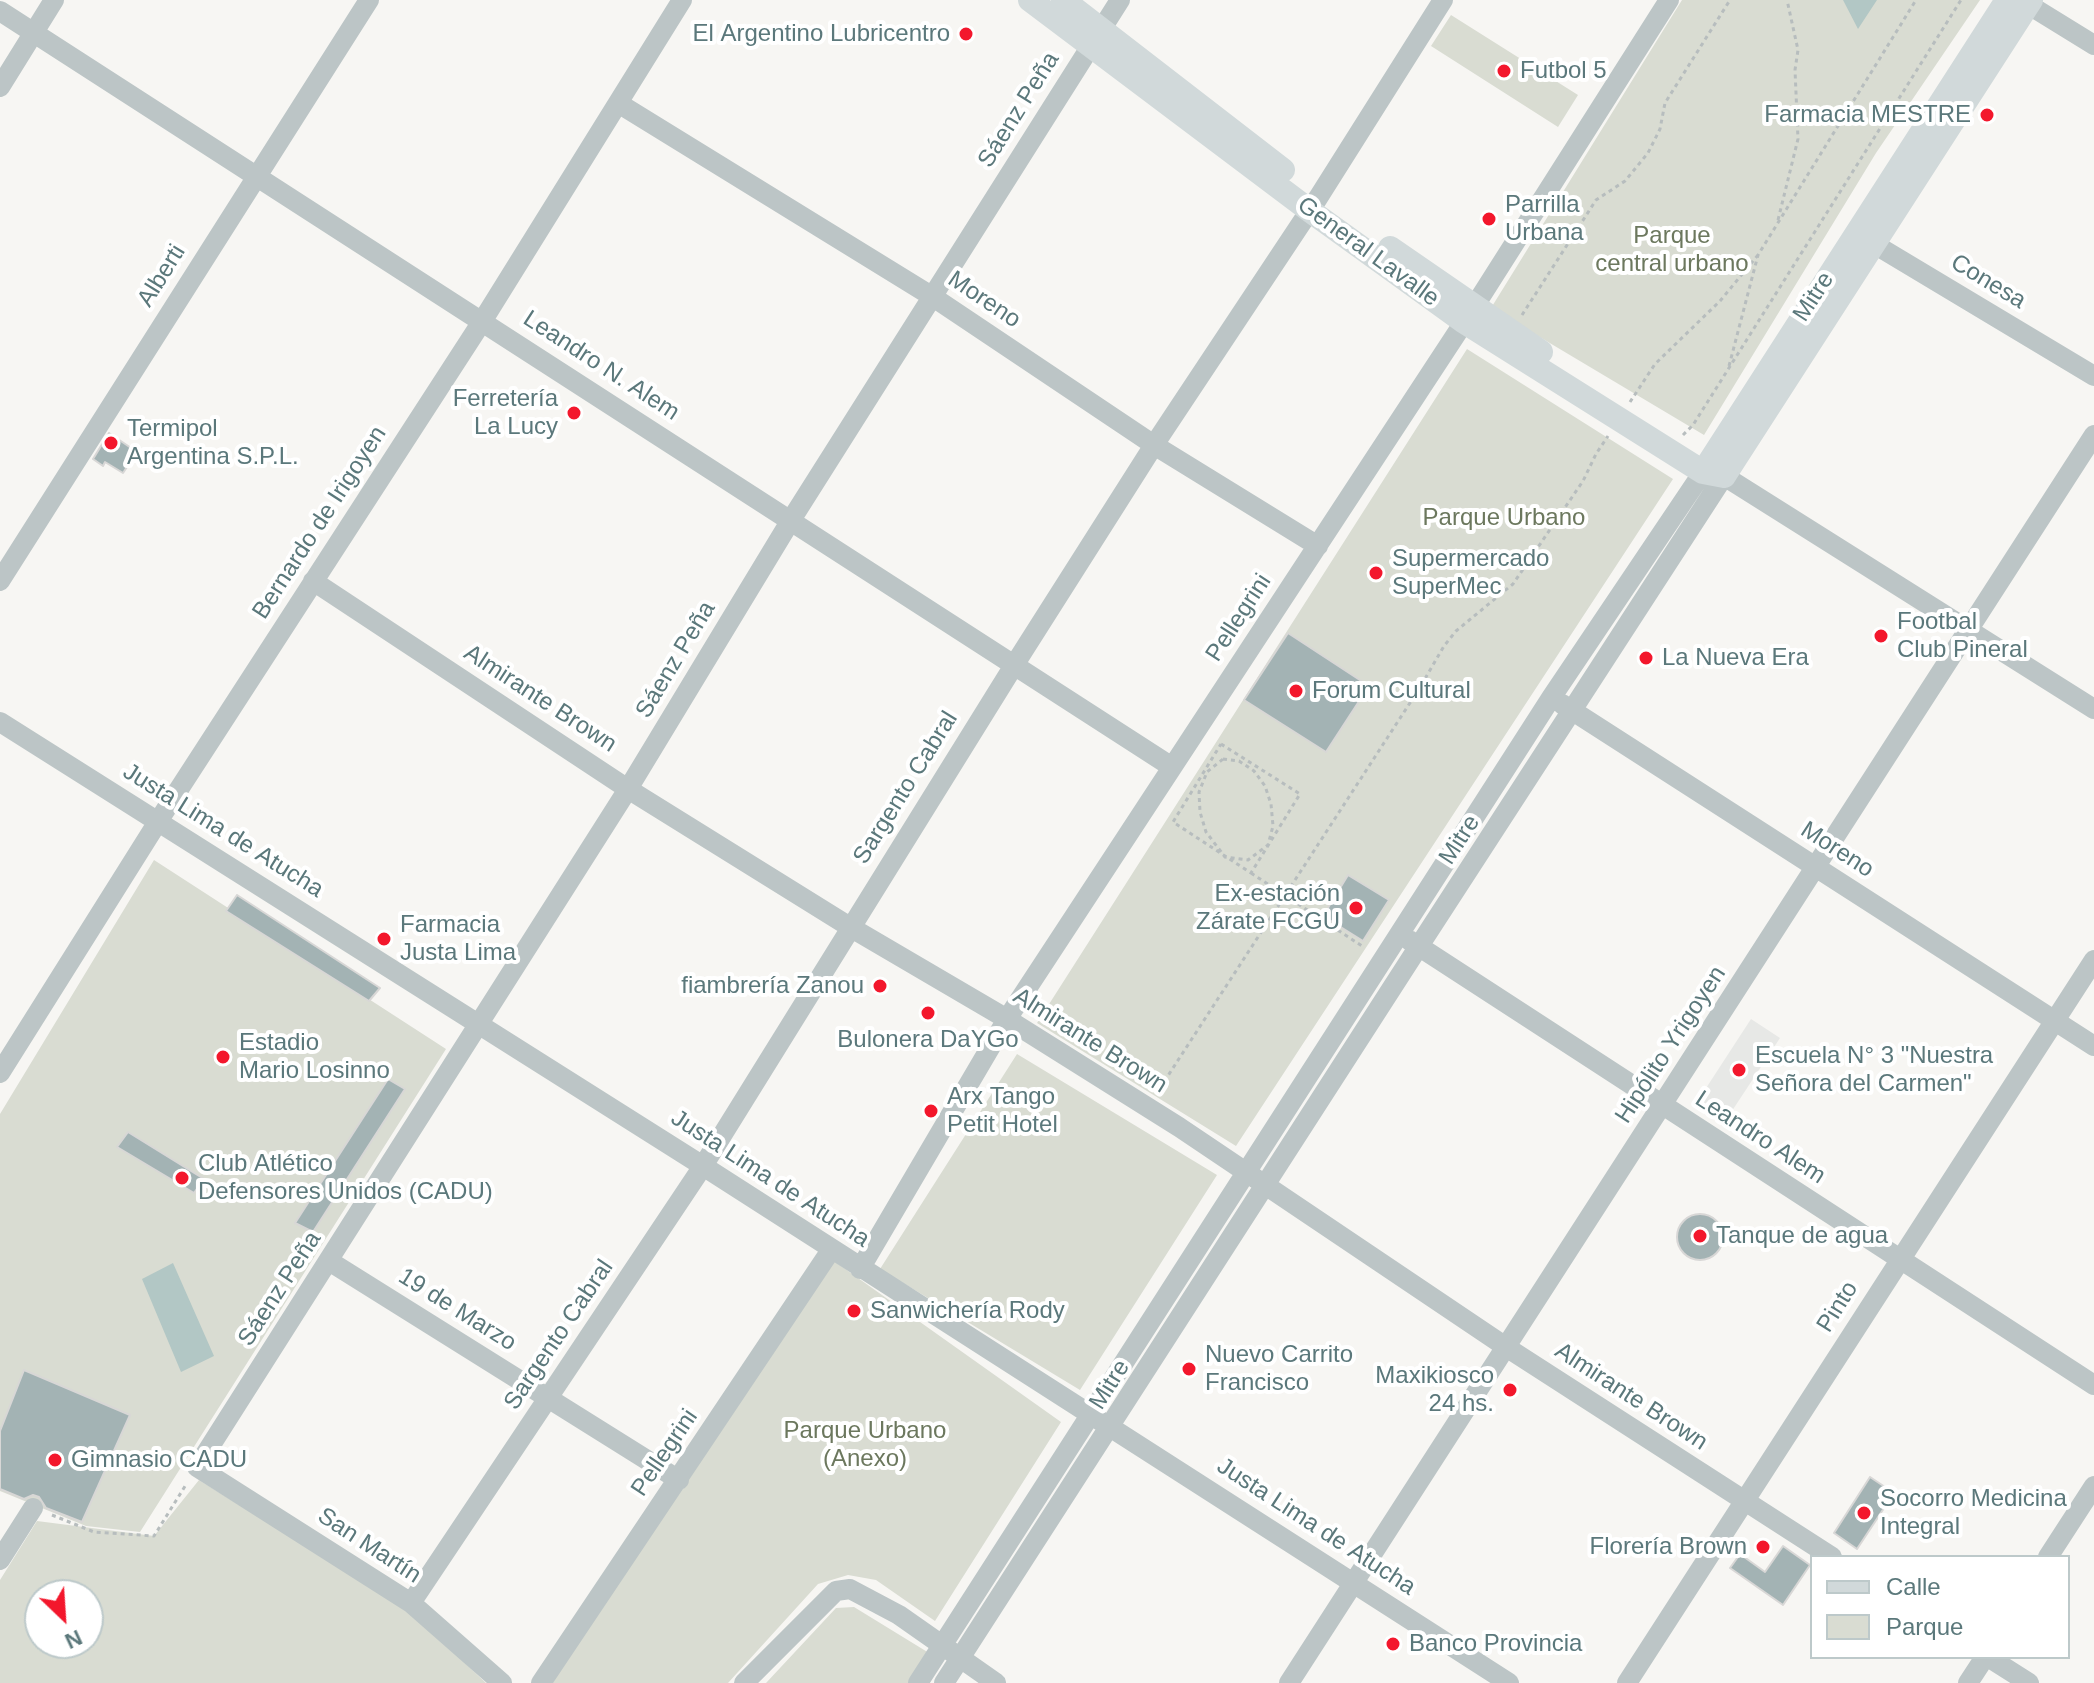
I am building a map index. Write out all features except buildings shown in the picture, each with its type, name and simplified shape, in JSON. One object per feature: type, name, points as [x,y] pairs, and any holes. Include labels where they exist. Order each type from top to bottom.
[{"type":"main road","name":"General Lavalle","points":[[1030,0],[1095,38],[1314,204],[1469,314],[1712,470]]},
{"type":"main road","name":"General Lavalle","points":[[1063,0],[1095,38]]},
{"type":"main road","name":"Mitre","points":[[1712,470],[2022,1]]},
{"type":"main road","name":"General Lavalle","points":[[1469,314],[1511,331],[1587,392]]},
{"type":"street","points":[[0,87],[54,0]]},
{"type":"street","name":"Alberti","points":[[0,581],[369,0]]},
{"type":"street","name":"Bernardo de Irigoyen","points":[[0,1073],[8,1044],[159,820],[483,320],[682,0]]},
{"type":"street","name":"Sáenz Peña","points":[[197,1467],[628,789],[791,520],[1120,0]]},
{"type":"street","name":"Sargento Cabral","points":[[411,1603],[703,1166],[1013,667],[1443,0]]},
{"type":"street","name":"Pellegrini","points":[[860,1269],[1007,1019],[1469,314],[1669,0]]},
{"type":"street","points":[[2022,1],[2094,45]]},
{"type":"street","name":"Leandro N. Alem","points":[[0,11],[1172,767]]},
{"type":"street","name":"Moreno","points":[[618,103],[933,297],[1154,445],[1318,546]]},
{"type":"street","name":"Conesa","points":[[1866,237],[2094,376]]},
{"type":"street","name":"Hipólito Yrigoyen","points":[[1289,1683],[2094,435]]},
{"type":"street","name":"General Lavalle","points":[[1712,470],[2094,709]]},
{"type":"street","name":"Mitre","points":[[918,1683],[1551,698],[1712,470]]},
{"type":"street","name":"Mitre","points":[[944,1683],[1571,711],[1712,470]]},
{"type":"street","name":"Almirante Brown","points":[[313,581],[628,789],[1179,1127],[1506,1347],[1829,1555]]},
{"type":"street","name":"Moreno","points":[[1551,698],[2094,1046]]},
{"type":"street","name":"Justa Lima de Atucha","points":[[0,722],[703,1166],[962,1335],[1091,1414],[1509,1683]]},
{"type":"street","name":"Leandro Alem","points":[[1399,933],[2094,1385]]},
{"type":"street","name":"Pinto","points":[[1627,1683],[2094,960]]},
{"type":"street","name":"Pellegrini","points":[[541,1683],[831,1250]]},
{"type":"street","name":"19 de Marzo","points":[[329,1261],[679,1480]]},
{"type":"street","name":"San Martín","points":[[197,1467],[411,1603],[502,1683]]},
{"type":"street","points":[[2049,1555],[2094,1486]]},
{"type":"street","points":[[0,1560],[33,1508]]},
{"type":"street","points":[[744,1683],[836,1591],[850,1589],[899,1615],[996,1683]]},
{"type":"street","points":[[1968,1683],[1985,1659]]},
{"type":"street","points":[[1989,1659],[2029,1683]]},
{"type":"path","points":[[1511,331],[1596,200],[1625,181],[1648,153],[1660,129],[1665,103],[1730,0]]},
{"type":"path","points":[[1776,225],[1798,139],[1795,70],[1798,50],[1787,0]]},
{"type":"path","points":[[1630,403],[1655,364],[1720,301],[1758,255],[1916,0]]},
{"type":"path","points":[[1670,441],[1693,425],[1961,0]]},
{"type":"path","points":[[1728,370],[1758,255]]},
{"type":"path","points":[[1160,1088],[1444,646],[1456,631],[1513,584],[1583,481],[1613,429]]},
{"type":"path","points":[[1251,873],[1300,794],[1221,744],[1173,822],[1362,946]]},
{"type":"path","points":[[1223,759],[1239,761],[1254,771],[1265,786],[1273,826],[1268,845],[1248,860],[1225,857],[1206,832],[1200,812],[1199,792],[1207,772],[1223,759]]},
{"type":"path","points":[[33,1508],[94,1532],[154,1536],[197,1467]]},
{"type":"shaded area","points":[[1843,0],[1877,0],[1858,29]]},
{"type":"shaded area","name":"Escuela N° 3 \"Nuestra Señora del Carmen\"","points":[[1751,1019],[1780,1038],[1726,1120],[1697,1102]]},
{"type":"shaded area","points":[[173,1263],[214,1356],[181,1372],[142,1279]]},
{"type":"green space","name":"Parque central urbano","points":[[1682,0],[1980,0],[1876,153],[1704,435],[1491,308]]},
{"type":"green space","name":"Futbol 5","points":[[1451,15],[1578,95],[1558,127],[1431,46]]},
{"type":"green space","name":"Parque Urbano","points":[[1467,349],[1673,479],[1236,1146],[1037,1023]]},
{"type":"green space","name":"Club Atlético Defensores Unidos (CADU)","points":[[154,860],[446,1049],[140,1532],[86,1526],[0,1491],[0,1114]]},
{"type":"green space","points":[[1017,1054],[1217,1175],[1080,1390],[880,1269]]},
{"type":"green space","name":"Parque Urbano (Anexo)","points":[[827,1256],[1061,1422],[935,1621],[876,1580],[848,1575],[818,1584],[728,1683],[552,1683]]},
{"type":"green space","points":[[199,1480],[411,1612],[486,1683],[0,1683],[0,1580],[37,1521],[154,1536]]},
{"type":"green space","points":[[854,1607],[929,1653],[908,1683],[766,1683],[836,1608]]},
{"type":"place","name":"El Argentino Lubricentro","points":[[966,34]]},
{"type":"place","name":"Futbol 5","points":[[1504,71]]},
{"type":"place","name":"Farmacia MESTRE","points":[[1987,115]]},
{"type":"place","name":"Parrilla Urbana","points":[[1489,219]]},
{"type":"place","name":"Ferretería La Lucy","points":[[574,413]]},
{"type":"place","name":"Termipol Argentina S.P.L.","points":[[111,443]]},
{"type":"place","name":"Supermercado SuperMec","points":[[1376,573]]},
{"type":"place","name":"Footbal Club Pineral","points":[[1881,636]]},
{"type":"place","name":"La Nueva Era","points":[[1646,658]]},
{"type":"place","name":"Forum Cultural","points":[[1296,691]]},
{"type":"place","name":"Ex-estación Zárate FCGU","points":[[1356,908]]},
{"type":"place","name":"Farmacia Justa Lima","points":[[384,939]]},
{"type":"place","name":"fiambrería Zanou","points":[[880,986]]},
{"type":"place","name":"Bulonera DaYGo","points":[[928,1013]]},
{"type":"place","name":"Estadio Mario Losinno","points":[[223,1057]]},
{"type":"place","name":"Escuela N° 3 \"Nuestra Señora del Carmen\"","points":[[1739,1070]]},
{"type":"place","name":"Arx Tango Petit Hotel","points":[[931,1111]]},
{"type":"place","name":"Club Atlético Defensores Unidos (CADU)","points":[[182,1178]]},
{"type":"place","name":"Tanque de agua","points":[[1700,1236]]},
{"type":"place","name":"Sanwichería Rody","points":[[854,1311]]},
{"type":"place","name":"Nuevo Carrito Francisco","points":[[1189,1369]]},
{"type":"place","name":"Maxikiosco 24 hs.","points":[[1510,1390]]},
{"type":"place","name":"Gimnasio CADU","points":[[55,1460]]},
{"type":"place","name":"Socorro Medicina Integral","points":[[1864,1513]]},
{"type":"place","name":"Florería Brown","points":[[1763,1547]]},
{"type":"place","name":"Banco Provincia","points":[[1393,1644]]}]
